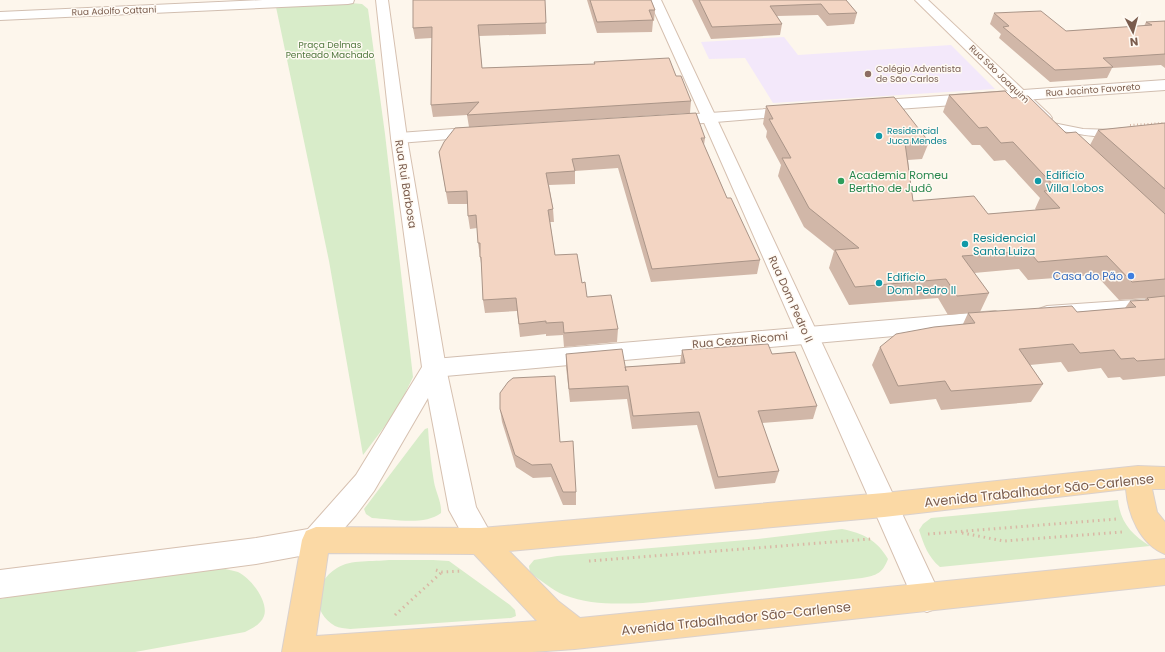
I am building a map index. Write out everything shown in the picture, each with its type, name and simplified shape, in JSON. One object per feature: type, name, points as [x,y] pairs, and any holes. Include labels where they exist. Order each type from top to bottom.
[{"type":"main road","name":"Avenida Trabalhador São-Carlense","points":[[316,540],[481,541],[884,505],[1138,477],[1165,478]]},
{"type":"main road","points":[[1138,477],[1140,503],[1154,529]]},
{"type":"main road","points":[[298,652],[316,540]]},
{"type":"main road","points":[[481,541],[547,611],[575,634]]},
{"type":"main road","name":"Avenida Trabalhador São-Carlense","points":[[306,652],[575,634],[1165,572]]},
{"type":"street","name":"Rua Adolfo Cattani","points":[[0,16],[348,0]]},
{"type":"street","name":"Rua Rui Barbosa","points":[[382,0],[399,138],[434,368],[463,510],[481,541]]},
{"type":"street","name":"Rua Dom Pedro II","points":[[655,0],[710,118],[898,537],[927,598]]},
{"type":"street","name":"Rua São Joaquim","points":[[920,0],[1071,144]]},
{"type":"street","name":"Rua Jacinto Favoreto","points":[[857,107],[1165,85]]},
{"type":"street","points":[[655,121],[811,110]]},
{"type":"street","points":[[399,138],[497,131]]},
{"type":"street","name":"Rua Cezar Ricomi","points":[[434,368],[807,334],[1165,304]]},
{"type":"street","points":[[0,584],[256,551],[316,540],[346,507],[365,483],[434,368]]},
{"type":"lane","points":[[1053,126],[1073,132],[1090,134],[1124,128]]},
{"type":"path","points":[[1124,128],[1165,123]]},
{"type":"path","points":[[584,561],[958,532],[1154,529]]},
{"type":"path","points":[[958,532],[1004,541],[1154,529]]},
{"type":"path","points":[[391,618],[442,572],[505,567]]},
{"type":"shaded area","name":"Colégio Adventista de São Carlos","points":[[784,37],[798,55],[951,45],[995,89],[773,103],[745,58],[709,59],[701,42]]},
{"type":"green space","name":"Praça Delmas Penteado Machado","points":[[351,3],[362,4],[368,9],[385,134],[413,377],[397,410],[363,455],[329,261],[276,7]]},
{"type":"green space","points":[[428,428],[433,475],[441,505],[441,513],[434,517],[417,521],[372,518],[366,514],[364,509],[420,435],[425,429]]},
{"type":"green space","points":[[1118,500],[1121,515],[1128,527],[1150,546],[940,567],[929,555],[919,530],[923,524],[931,518]]},
{"type":"green space","points":[[842,529],[869,538],[884,552],[888,559],[881,571],[875,575],[862,578],[643,603],[613,604],[584,601],[564,595],[530,573],[529,566],[534,560],[557,556],[758,539]]},
{"type":"green space","points":[[389,560],[449,561],[510,605],[515,610],[516,616],[511,618],[350,629],[337,627],[327,620],[322,613],[318,597],[323,581],[329,574],[337,568],[349,563]]},
{"type":"green space","points":[[217,567],[238,572],[248,579],[258,591],[265,610],[263,619],[259,624],[245,632],[135,652],[0,652],[0,599],[37,592]]},
{"type":"building","points":[[413,0],[545,0],[546,23],[478,25],[482,68],[595,64],[594,62],[669,58],[676,76],[681,76],[691,101],[467,115],[479,102],[431,105],[432,27],[413,28]]},
{"type":"building","points":[[590,0],[651,0],[655,10],[649,10],[653,20],[597,22]]},
{"type":"building","points":[[699,0],[846,0],[857,13],[829,14],[821,4],[770,6],[782,24],[712,27]]},
{"type":"building","points":[[1041,11],[1066,31],[1152,25],[1146,22],[1165,21],[1165,54],[1103,58],[1113,67],[1055,70],[1003,27],[1009,26],[994,13]]},
{"type":"building","points":[[1005,91],[1012,98],[1028,96],[1066,133],[1076,132],[1165,214],[1165,279],[1132,282],[1107,256],[1038,262],[1029,251],[962,256],[989,293],[957,296],[946,279],[855,287],[835,250],[859,248],[809,208],[782,158],[791,158],[769,119],[773,119],[766,106],[894,97],[929,142],[905,143],[913,201],[974,196],[988,214],[1060,208],[1044,191],[1058,190],[1013,142],[1001,143],[987,127],[979,128],[949,95]]},
{"type":"building","points":[[696,113],[705,138],[701,138],[727,198],[731,198],[760,260],[652,269],[619,155],[572,159],[575,171],[546,173],[553,209],[548,210],[555,255],[577,254],[582,283],[585,282],[587,297],[611,295],[618,329],[564,333],[563,322],[546,323],[546,321],[519,324],[516,298],[483,300],[480,243],[478,243],[476,215],[468,216],[467,191],[446,192],[439,152],[444,142],[455,128]]},
{"type":"building","points":[[1165,123],[1165,189],[1098,130]]},
{"type":"building","points":[[1165,296],[1165,359],[1137,361],[1134,358],[1121,359],[1114,350],[1080,353],[1073,344],[1019,349],[1043,384],[951,391],[945,381],[898,386],[880,347],[896,334],[934,327],[975,323],[968,313],[1072,306],[1077,312],[1136,307],[1130,301],[1149,300],[1147,298]]},
{"type":"building","points":[[768,344],[772,354],[795,352],[817,406],[758,411],[779,471],[718,477],[699,412],[633,416],[628,386],[569,389],[566,354],[622,349],[625,367],[685,363],[682,350]]},
{"type":"building","points":[[555,376],[560,442],[573,441],[576,492],[563,492],[551,464],[532,465],[515,455],[500,409],[500,393],[513,378]]},
{"type":"place","name":"Colégio Adventista de São Carlos","points":[[868,74]]},
{"type":"place","name":"Residencial Juca Mendes","points":[[879,136]]},
{"type":"place","name":"Academia Romeu Bertho de Judô","points":[[841,181]]},
{"type":"place","name":"Edifício Villa Lobos","points":[[1038,181]]},
{"type":"place","name":"Residencial Santa Luiza","points":[[965,244]]},
{"type":"place","name":"Casa do Pão","points":[[1131,276]]},
{"type":"place","name":"Edifício Dom Pedro II","points":[[879,283]]}]
